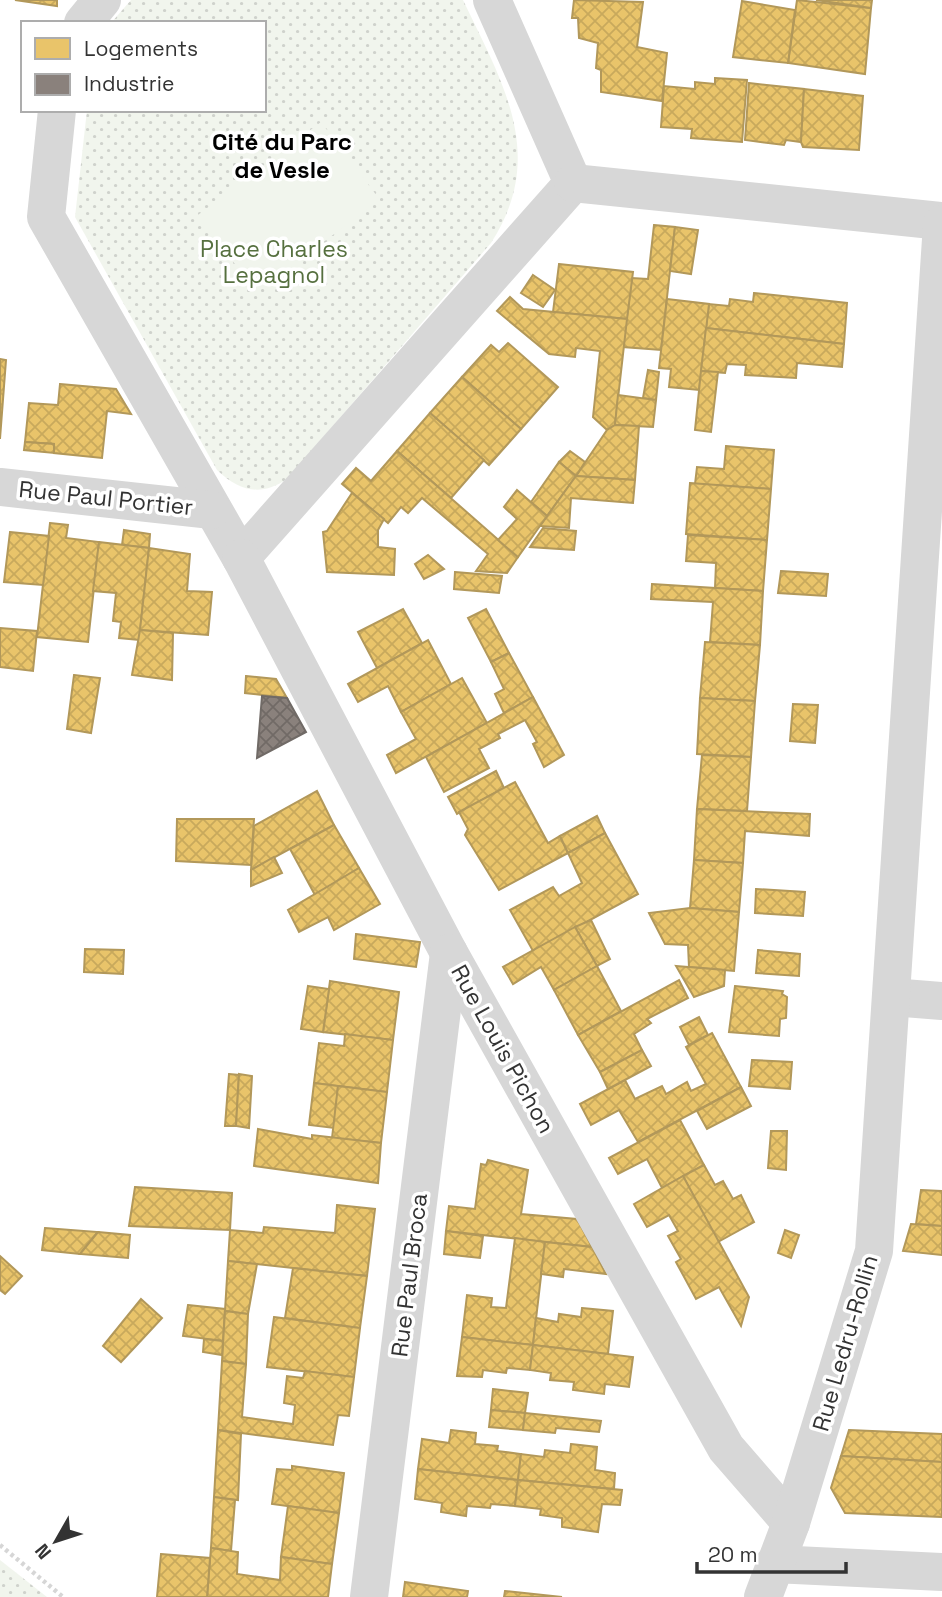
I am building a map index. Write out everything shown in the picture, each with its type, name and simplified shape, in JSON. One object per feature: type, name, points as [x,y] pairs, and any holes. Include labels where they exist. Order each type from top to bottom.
[{"type":"street","points":[[85,21],[102,0]]},
{"type":"street","points":[[492,0],[573,183]]},
{"type":"street","points":[[57,112],[46,218],[242,558],[573,183]]},
{"type":"street","points":[[573,183],[942,222]]},
{"type":"street","name":"Rue Ledru-Rollin","points":[[768,1580],[791,1523],[874,1251],[891,997],[927,681],[942,222]]},
{"type":"street","name":"Rue Paul Portier","points":[[0,487],[212,510]]},
{"type":"street","name":"Rue Louis Pichon","points":[[242,558],[449,953],[726,1448],[791,1523]]},
{"type":"street","name":"Rue Paul Broca","points":[[369,1597],[449,953]]},
{"type":"street","points":[[891,997],[942,1000]]},
{"type":"street","points":[[768,1580],[942,1572]]},
{"type":"path","points":[[0,1545],[63,1597]]},
{"type":"green space","name":"Place Charles Lepagnol","points":[[131,0],[463,0],[504,90],[513,119],[517,149],[516,179],[508,211],[491,243],[287,479],[277,485],[259,490],[242,487],[217,470],[75,217],[87,112],[266,112],[266,21],[113,21]]},
{"type":"green space","points":[[321,122],[380,200],[256,292],[198,215]]},
{"type":"green space","points":[[0,1560],[47,1597],[0,1597]]},
{"type":"building: Logements","points":[[15,0],[57,0],[57,6]]},
{"type":"building: Logements","points":[[574,0],[643,2],[637,47],[667,53],[662,101],[601,92],[601,70],[596,68],[598,43],[579,38],[578,18],[572,18]]},
{"type":"building: Logements","points":[[797,0],[871,8],[865,74],[788,63]]},
{"type":"building: Logements","points":[[816,0],[872,0],[871,8]]},
{"type":"building: Logements","points":[[742,1],[795,10],[788,63],[733,57]]},
{"type":"building: Logements","points":[[715,78],[747,80],[742,142],[691,138],[692,129],[661,127],[664,86],[695,89],[695,82],[715,84]]},
{"type":"building: Logements","points":[[749,83],[804,89],[801,142],[786,140],[784,145],[745,140]]},
{"type":"building: Logements","points":[[804,89],[863,96],[859,150],[803,147]]},
{"type":"building: Logements","points":[[654,225],[675,227],[661,350],[623,347],[632,278],[648,279]]},
{"type":"building: Logements","points":[[675,227],[698,230],[691,274],[670,271]]},
{"type":"building: Logements","points":[[559,264],[633,272],[627,319],[553,312]]},
{"type":"building: Logements","points":[[533,275],[555,290],[543,307],[521,293]]},
{"type":"building: Logements","points":[[754,293],[847,303],[844,344],[706,328],[709,304],[729,306],[730,299],[753,302]]},
{"type":"building: Logements","points":[[510,297],[523,309],[627,319],[615,425],[607,430],[593,417],[600,351],[576,348],[575,357],[549,354],[497,311]]},
{"type":"building: Logements","points":[[667,299],[709,304],[699,390],[669,387],[671,369],[659,368]]},
{"type":"building: Logements","points":[[706,328],[844,344],[842,367],[797,363],[796,378],[745,375],[746,365],[727,364],[725,373],[701,371]]},
{"type":"building: Logements","points":[[508,343],[558,387],[521,429],[462,377],[491,345],[499,352]]},
{"type":"building: Logements","points":[[0,359],[6,360],[0,439]]},
{"type":"building: Logements","points":[[648,370],[659,372],[656,400],[643,398]]},
{"type":"building: Logements","points":[[701,371],[718,372],[711,432],[695,430]]},
{"type":"building: Logements","points":[[462,377],[521,429],[489,465],[430,413]]},
{"type":"building: Logements","points":[[60,384],[116,389],[131,414],[107,411],[102,458],[54,453],[54,444],[25,442],[29,403],[58,405]]},
{"type":"building: Logements","points":[[618,395],[656,400],[653,427],[615,425]]},
{"type":"building: Logements","points":[[430,413],[484,460],[451,498],[397,451]]},
{"type":"building: Logements","points":[[615,425],[639,426],[635,480],[576,476],[607,430]]},
{"type":"building: Logements","points":[[25,442],[54,444],[54,453],[24,450]]},
{"type":"building: Logements","points":[[726,446],[774,450],[771,489],[695,484],[697,467],[724,469]]},
{"type":"building: Logements","points":[[397,451],[518,557],[507,573],[476,571],[488,554],[422,498],[408,513],[401,507],[388,523],[342,484],[356,468],[371,481]]},
{"type":"building: Logements","points":[[570,451],[585,462],[576,476],[559,462]]},
{"type":"building: Logements","points":[[559,462],[576,476],[547,516],[531,502]]},
{"type":"building: Logements","points":[[576,476],[635,480],[633,503],[571,498],[569,528],[540,526]]},
{"type":"building: Logements","points":[[690,483],[771,489],[767,540],[686,534]]},
{"type":"building: Logements","points":[[517,490],[547,516],[518,557],[498,540],[517,519],[504,507]]},
{"type":"building: Logements","points":[[352,493],[384,519],[378,530],[378,547],[395,549],[394,575],[327,572],[323,532],[327,531]]},
{"type":"building: Logements","points":[[50,523],[68,525],[66,538],[99,542],[88,642],[37,637]]},
{"type":"building: Logements","points":[[543,528],[576,531],[574,550],[530,547]]},
{"type":"building: Logements","points":[[124,530],[150,534],[149,548],[122,545]]},
{"type":"building: Logements","points":[[10,532],[49,536],[43,585],[4,582]]},
{"type":"building: Logements","points":[[688,535],[767,540],[763,591],[715,588],[716,563],[686,561]]},
{"type":"building: Logements","points":[[99,542],[149,548],[139,640],[119,638],[121,622],[113,621],[116,593],[93,591]]},
{"type":"building: Logements","points":[[149,548],[190,554],[187,591],[212,592],[208,635],[140,630]]},
{"type":"building: Logements","points":[[428,555],[444,569],[424,579],[415,564]]},
{"type":"building: Logements","points":[[781,571],[828,574],[826,596],[778,593]]},
{"type":"building: Logements","points":[[455,572],[502,576],[499,593],[454,589]]},
{"type":"building: Logements","points":[[652,584],[763,591],[760,645],[710,642],[713,602],[651,599]]},
{"type":"building: Logements","points":[[403,609],[422,643],[377,668],[358,632]]},
{"type":"building: Logements","points":[[486,609],[509,653],[491,662],[468,618]]},
{"type":"building: Logements","points":[[0,628],[37,631],[33,671],[0,667]]},
{"type":"building: Logements","points":[[140,630],[173,633],[172,680],[132,675]]},
{"type":"building: Logements","points":[[428,640],[451,684],[401,712],[388,686],[358,702],[348,684]]},
{"type":"building: Logements","points":[[705,642],[760,645],[755,701],[700,698]]},
{"type":"building: Logements","points":[[509,653],[533,697],[504,713],[495,694],[504,689],[491,662]]},
{"type":"building: Logements","points":[[74,675],[100,678],[91,733],[67,729]]},
{"type":"building: Logements","points":[[246,676],[276,679],[287,698],[245,693]]},
{"type":"building: Logements","points":[[462,678],[487,723],[396,773],[387,755],[416,739],[401,712]]},
{"type":"building: Logements","points":[[533,697],[564,755],[544,767],[533,744],[537,742],[525,720],[498,734],[500,738],[479,749],[489,768],[444,792],[426,757]]},
{"type":"building: Logements","points":[[700,698],[755,701],[751,757],[697,754]]},
{"type":"building: Logements","points":[[793,704],[818,705],[815,743],[790,741]]},
{"type":"building: Logements","points":[[702,755],[751,757],[747,811],[697,809]]},
{"type":"building: Logements","points":[[496,771],[504,788],[457,814],[448,797]]},
{"type":"building: Logements","points":[[515,782],[548,843],[560,836],[568,853],[499,890],[465,835],[468,829],[459,812]]},
{"type":"building: Logements","points":[[317,791],[334,825],[251,870],[254,826]]},
{"type":"building: Logements","points":[[697,809],[810,814],[809,836],[745,831],[743,863],[694,860]]},
{"type":"building: Logements","points":[[597,816],[605,833],[568,853],[560,836]]},
{"type":"building: Logements","points":[[177,819],[254,819],[251,865],[176,861]]},
{"type":"building: Logements","points":[[334,825],[359,868],[315,895],[290,849]]},
{"type":"building: Logements","points":[[605,833],[638,894],[533,951],[510,910],[553,887],[559,896],[582,883],[568,853]]},
{"type":"building: Logements","points":[[274,857],[282,873],[251,886],[251,870]]},
{"type":"building: Logements","points":[[694,860],[743,863],[739,912],[690,908]]},
{"type":"building: Logements","points":[[359,868],[380,904],[334,930],[328,917],[299,932],[288,910]]},
{"type":"building: Logements","points":[[756,889],[805,892],[803,916],[755,913]]},
{"type":"building: Logements","points":[[690,908],[739,912],[734,971],[689,967],[688,945],[665,944],[649,913]]},
{"type":"building: Logements","points":[[591,920],[610,959],[597,966],[575,927]]},
{"type":"building: Logements","points":[[575,927],[597,966],[554,990],[541,967],[513,984],[503,967]]},
{"type":"building: Logements","points":[[356,934],[420,942],[416,967],[354,959]]},
{"type":"building: Logements","points":[[85,949],[124,950],[123,974],[84,972]]},
{"type":"building: Logements","points":[[758,950],[800,954],[799,976],[756,973]]},
{"type":"building: Logements","points":[[597,966],[621,1011],[578,1035],[554,990]]},
{"type":"building: Logements","points":[[676,966],[725,970],[724,986],[694,997]]},
{"type":"building: Logements","points":[[679,980],[688,998],[647,1019],[651,1023],[634,1034],[642,1050],[600,1072],[578,1035]]},
{"type":"building: Logements","points":[[330,981],[399,992],[393,1040],[323,1032]]},
{"type":"building: Logements","points":[[308,986],[329,989],[323,1032],[301,1029]]},
{"type":"building: Logements","points":[[735,986],[783,991],[782,994],[787,997],[786,1018],[780,1019],[779,1036],[729,1032]]},
{"type":"building: Logements","points":[[699,1017],[708,1035],[689,1045],[680,1027]]},
{"type":"building: Logements","points":[[712,1033],[741,1087],[638,1142],[619,1110],[591,1125],[580,1104],[625,1080],[635,1099],[662,1086],[666,1094],[687,1082],[691,1091],[706,1084],[686,1047]]},
{"type":"building: Logements","points":[[345,1034],[393,1040],[387,1092],[314,1083],[319,1043],[344,1046]]},
{"type":"building: Logements","points":[[642,1050],[651,1066],[608,1089],[600,1072]]},
{"type":"building: Logements","points":[[752,1060],[792,1062],[790,1089],[749,1086]]},
{"type":"building: Logements","points":[[229,1074],[239,1075],[236,1126],[225,1126]]},
{"type":"building: Logements","points":[[239,1074],[252,1076],[249,1128],[236,1126]]},
{"type":"building: Logements","points":[[314,1083],[338,1086],[334,1128],[309,1125]]},
{"type":"building: Logements","points":[[338,1086],[387,1092],[381,1143],[332,1138]]},
{"type":"building: Logements","points":[[741,1087],[751,1106],[707,1129],[697,1111]]},
{"type":"building: Logements","points":[[680,1120],[704,1165],[662,1188],[647,1159],[618,1174],[609,1158]]},
{"type":"building: Logements","points":[[258,1129],[312,1139],[312,1135],[381,1143],[378,1183],[254,1166]]},
{"type":"building: Logements","points":[[771,1131],[787,1131],[786,1170],[768,1168]]},
{"type":"building: Logements","points":[[488,1160],[528,1170],[521,1214],[577,1219],[592,1247],[446,1231],[449,1206],[475,1209],[481,1164],[486,1165]]},
{"type":"building: Logements","points":[[704,1165],[715,1185],[723,1181],[733,1199],[741,1195],[754,1222],[718,1242],[683,1176]]},
{"type":"building: Logements","points":[[683,1176],[749,1297],[741,1326],[719,1287],[696,1299],[676,1262],[681,1259],[668,1236],[678,1231],[669,1215],[647,1227],[634,1204]]},
{"type":"building: Logements","points":[[135,1187],[232,1193],[230,1230],[129,1226]]},
{"type":"building: Logements","points":[[921,1190],[942,1191],[942,1226],[916,1224]]},
{"type":"building: Logements","points":[[337,1205],[375,1209],[367,1276],[228,1261],[230,1230],[263,1233],[264,1227],[335,1233]]},
{"type":"building: Logements","points":[[911,1224],[942,1226],[942,1255],[903,1251]]},
{"type":"building: Logements","points":[[45,1228],[98,1232],[80,1254],[42,1250]]},
{"type":"building: Logements","points":[[785,1230],[799,1235],[791,1258],[778,1253]]},
{"type":"building: Logements","points":[[446,1231],[483,1236],[480,1258],[444,1254]]},
{"type":"building: Logements","points":[[98,1232],[130,1235],[128,1258],[80,1254]]},
{"type":"building: Logements","points":[[515,1238],[545,1242],[533,1345],[462,1337],[467,1295],[492,1298],[491,1307],[506,1308]]},
{"type":"building: Logements","points":[[545,1242],[592,1247],[606,1274],[564,1269],[563,1277],[541,1274]]},
{"type":"building: Logements","points":[[0,1256],[22,1276],[5,1294],[0,1290]]},
{"type":"building: Logements","points":[[228,1261],[257,1264],[248,1314],[225,1311]]},
{"type":"building: Logements","points":[[293,1268],[367,1276],[360,1328],[285,1318]]},
{"type":"building: Logements","points":[[141,1299],[162,1318],[121,1362],[103,1346]]},
{"type":"building: Logements","points":[[188,1305],[225,1309],[223,1341],[183,1336]]},
{"type":"building: Logements","points":[[582,1308],[613,1311],[608,1354],[533,1345],[536,1318],[558,1322],[559,1314],[581,1317]]},
{"type":"building: Logements","points":[[225,1311],[248,1314],[246,1364],[222,1361]]},
{"type":"building: Logements","points":[[274,1317],[360,1328],[354,1377],[267,1367]]},
{"type":"building: Logements","points":[[462,1337],[533,1345],[530,1370],[507,1368],[506,1373],[483,1370],[482,1377],[457,1376]]},
{"type":"building: Logements","points":[[204,1339],[223,1341],[222,1355],[203,1352]]},
{"type":"building: Logements","points":[[533,1345],[633,1357],[629,1387],[605,1384],[604,1394],[573,1390],[574,1382],[550,1380],[551,1373],[530,1370]]},
{"type":"building: Logements","points":[[222,1361],[246,1364],[242,1417],[293,1424],[295,1405],[284,1403],[287,1376],[303,1378],[305,1371],[354,1377],[349,1416],[338,1415],[333,1445],[218,1430]]},
{"type":"building: Logements","points":[[493,1389],[528,1393],[525,1413],[491,1410]]},
{"type":"building: Logements","points":[[491,1410],[525,1413],[523,1430],[489,1427]]},
{"type":"building: Logements","points":[[525,1413],[601,1421],[599,1432],[556,1428],[555,1433],[523,1430]]},
{"type":"building: Logements","points":[[218,1430],[241,1434],[238,1500],[214,1497]]},
{"type":"building: Logements","points":[[451,1430],[476,1433],[475,1444],[498,1446],[497,1451],[521,1454],[518,1480],[418,1469],[422,1439],[449,1443]]},
{"type":"building: Logements","points":[[849,1430],[942,1434],[942,1462],[841,1456]]},
{"type":"building: Logements","points":[[571,1444],[597,1447],[595,1470],[615,1473],[614,1489],[518,1480],[521,1454],[544,1457],[545,1450],[570,1453]]},
{"type":"building: Logements","points":[[841,1456],[942,1462],[942,1517],[845,1513],[831,1488]]},
{"type":"building: Logements","points":[[292,1466],[344,1473],[339,1513],[272,1504],[277,1469],[292,1470]]},
{"type":"building: Logements","points":[[418,1469],[518,1480],[515,1506],[467,1506],[466,1516],[441,1512],[442,1503],[415,1499]]},
{"type":"building: Logements","points":[[518,1480],[622,1490],[620,1505],[602,1504],[598,1532],[562,1527],[562,1518],[540,1515],[541,1509],[515,1506]]},
{"type":"building: Logements","points":[[214,1497],[235,1500],[231,1551],[211,1548]]},
{"type":"building: Logements","points":[[288,1506],[339,1513],[332,1564],[281,1557]]},
{"type":"building: Logements","points":[[211,1548],[238,1552],[237,1574],[280,1580],[281,1557],[332,1564],[328,1597],[207,1597]]},
{"type":"building: Logements","points":[[161,1554],[210,1558],[207,1597],[157,1597]]},
{"type":"building: Logements","points":[[405,1582],[468,1591],[467,1597],[403,1597]]},
{"type":"building: Logements","points":[[505,1591],[562,1597],[504,1597]]},
{"type":"building: Industrie","points":[[262,696],[287,698],[306,732],[257,758]]},
{"type":"district","name":"Cité du Parc de Vesle","points":[[282,155]]}]
